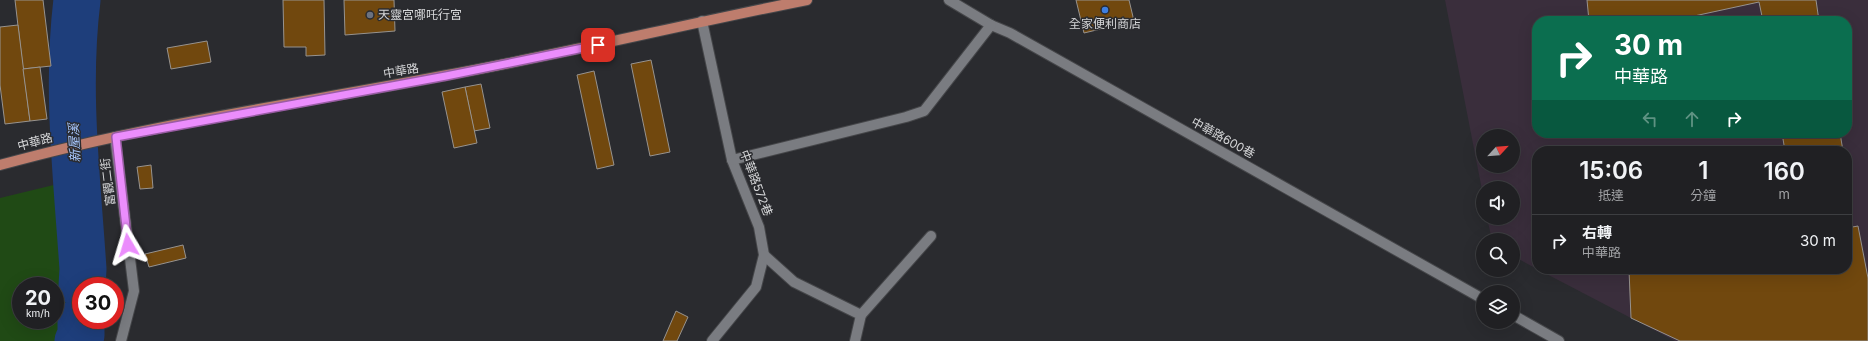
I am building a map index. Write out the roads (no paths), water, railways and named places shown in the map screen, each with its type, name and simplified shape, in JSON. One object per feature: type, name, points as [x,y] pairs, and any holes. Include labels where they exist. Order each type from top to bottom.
[{"type":"main road","name":"中華路","points":[[0,165],[96,140],[446,76],[614,42],[702,20],[807,0]]},
{"type":"street","name":"中華路600巷","points":[[949,0],[991,25],[1010,34],[1476,294]]},
{"type":"street","name":"中華路572巷","points":[[702,20],[732,160],[759,227],[764,255],[756,287],[712,341]]},
{"type":"street","points":[[732,160],[906,117],[924,111],[991,25]]},
{"type":"street","name":"富觀二街","points":[[116,137],[134,291],[121,341]]},
{"type":"street","points":[[855,341],[861,315],[931,236]]},
{"type":"street","points":[[764,255],[794,282],[861,315]]},
{"type":"street","points":[[1520,319],[1559,341]]},
{"type":"waterway","name":"新屋溪","points":[[77,0],[72,67],[72,100],[83,277]]},
{"type":"waterway","name":"新屋溪","points":[[78,341],[81,335],[81,329]]},
{"type":"place","name":"全家便利商店","points":[[1105,10]]},
{"type":"place","name":"天靈宮哪吒行宮","points":[[370,15]]}]
